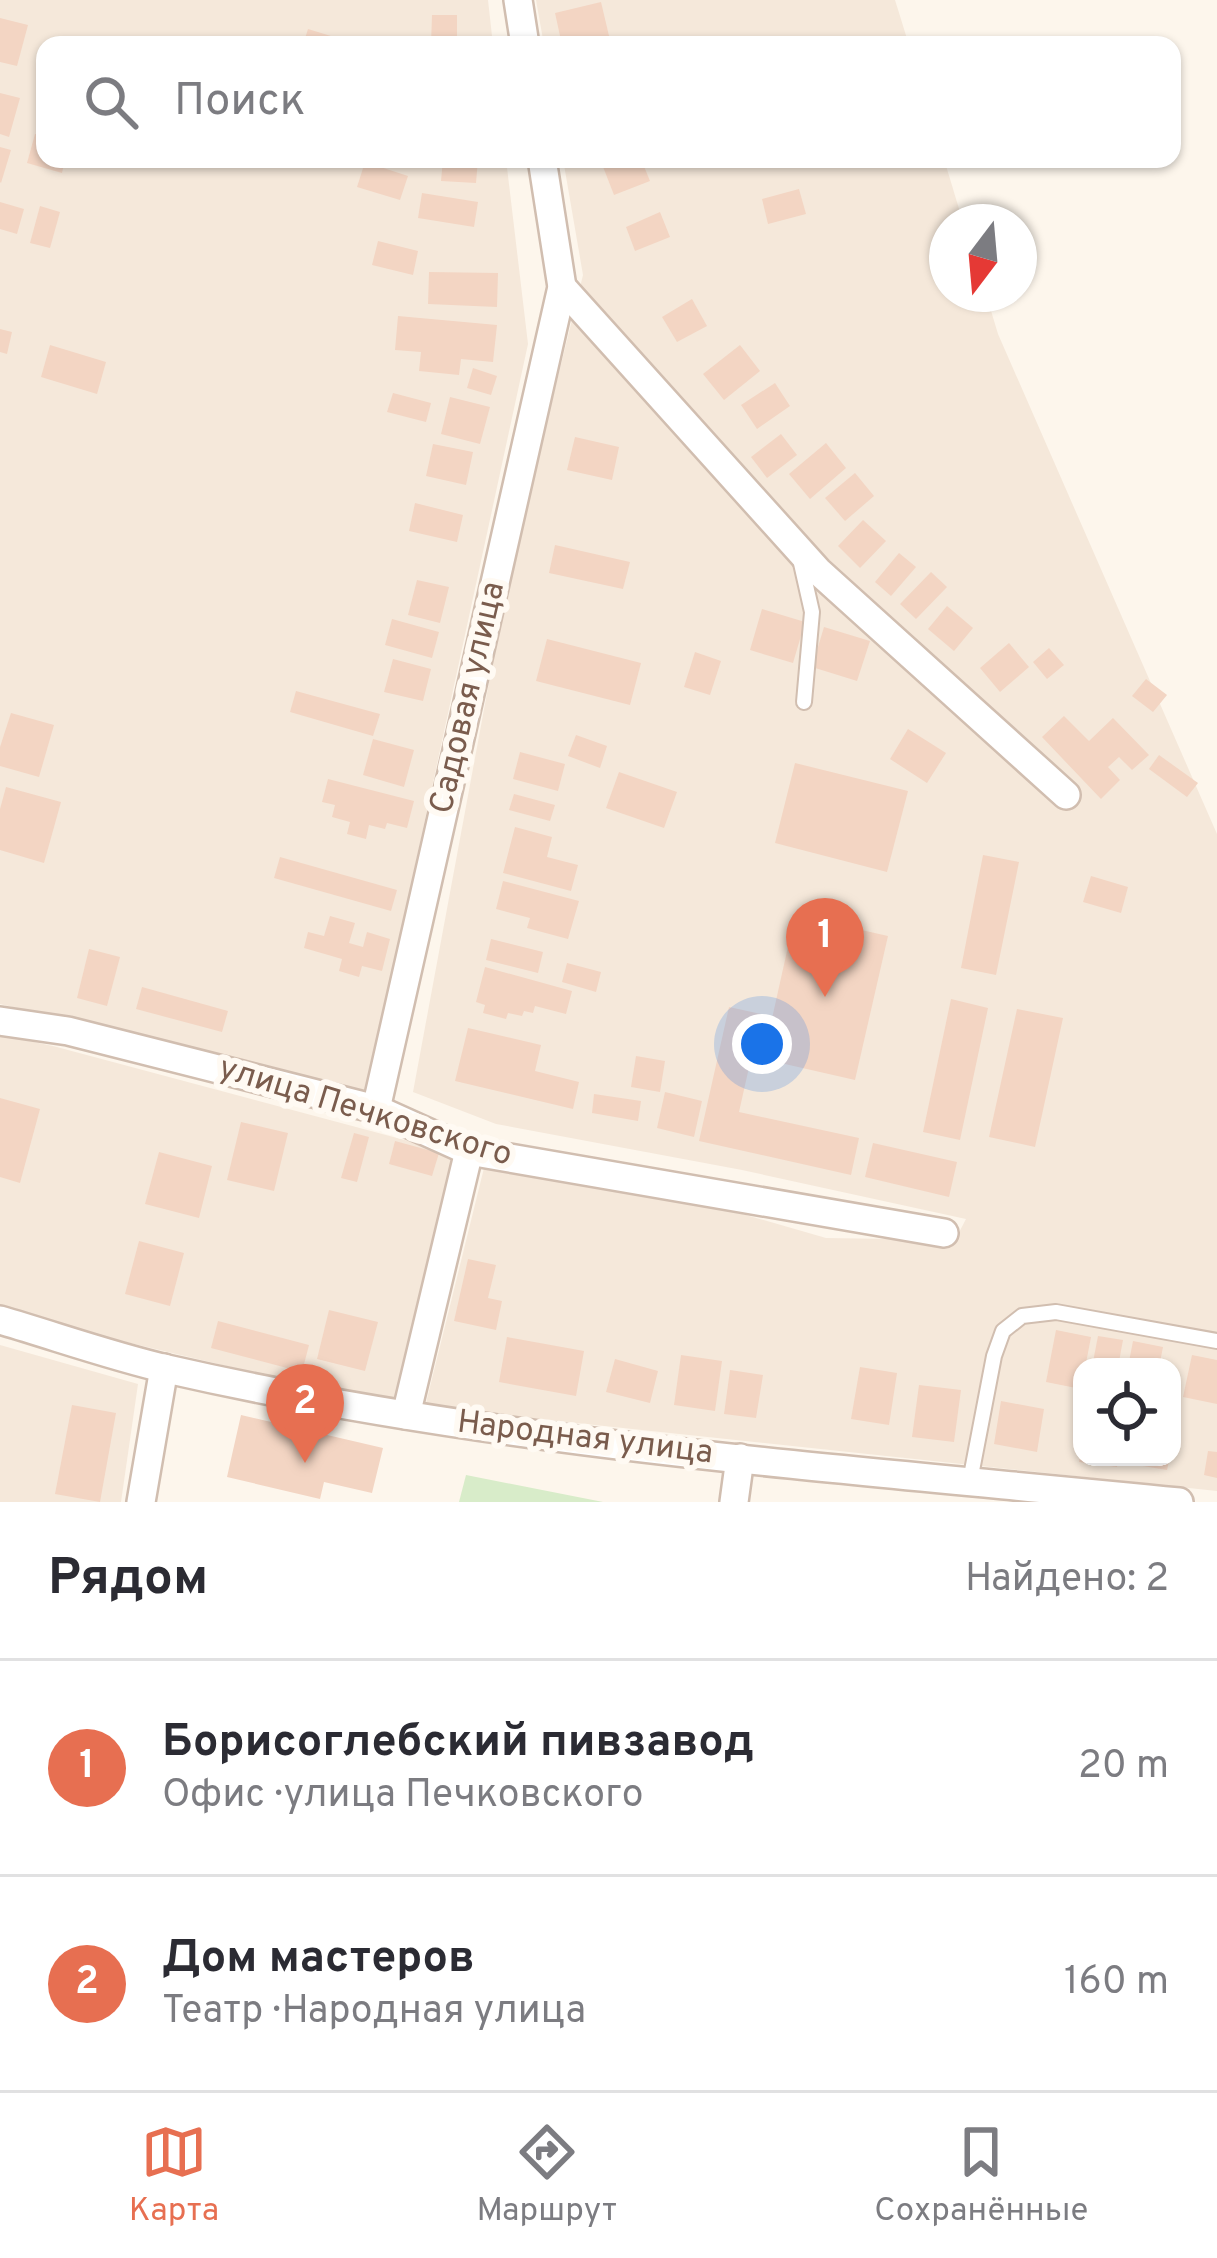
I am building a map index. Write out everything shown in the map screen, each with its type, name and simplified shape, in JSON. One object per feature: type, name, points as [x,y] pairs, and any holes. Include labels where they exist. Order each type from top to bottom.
[{"type":"street","points":[[518,0],[524,36]]},
{"type":"street","points":[[543,168],[562,287],[818,571],[1066,795]]},
{"type":"street","name":"Садовая улица","points":[[376,1109],[562,287]]},
{"type":"street","name":"улица Печковского","points":[[0,1021],[68,1031],[376,1109],[469,1151],[944,1232]]},
{"type":"street","points":[[406,1415],[469,1151]]},
{"type":"street","name":"Народная улица","points":[[0,1320],[164,1368],[406,1415],[586,1443],[1179,1502]]},
{"type":"street","points":[[142,1502],[164,1368]]},
{"type":"street","points":[[734,1502],[740,1458]]},
{"type":"lane","points":[[797,548],[812,612],[804,703]]},
{"type":"lane","points":[[970,1481],[994,1356],[1003,1331],[1022,1316],[1056,1312],[1217,1340]]},
{"type":"shaded area","points":[[0,0],[488,0],[492,36],[36,36],[36,168],[507,168],[528,344],[366,1092],[0,1004]]},
{"type":"shaded area","points":[[536,0],[895,0],[906,36],[542,36]]},
{"type":"shaded area","points":[[565,168],[947,168],[958,204],[929,204],[929,312],[991,312],[1217,834],[1217,1491],[425,1407],[484,1168],[673,1194],[826,1238],[955,1240],[966,1219],[742,1170],[496,1124],[413,1092],[508,580],[583,275]]},
{"type":"shaded area","points":[[0,1035],[457,1154],[395,1406],[0,1312]]},
{"type":"shaded area","points":[[0,1345],[138,1384],[121,1502],[0,1502]]},
{"type":"green space","points":[[466,1475],[598,1501],[603,1502],[459,1502]]},
{"type":"building","points":[[601,2],[609,36],[560,36],[555,13]]},
{"type":"building","points":[[432,15],[457,15],[457,36],[431,36]]},
{"type":"building","points":[[0,18],[28,25],[17,66],[0,62]]},
{"type":"building","points":[[0,93],[20,98],[9,137],[0,134]]},
{"type":"building","points":[[35,134],[36,134],[36,166],[27,163]]},
{"type":"building","points":[[0,147],[11,150],[1,183],[0,182]]},
{"type":"building","points":[[363,168],[408,176],[400,200],[357,187]]},
{"type":"building","points":[[442,168],[477,168],[476,183],[441,181]]},
{"type":"building","points":[[604,168],[645,168],[650,181],[614,195]]},
{"type":"building","points":[[799,189],[806,214],[768,224],[762,199]]},
{"type":"building","points":[[422,193],[478,202],[474,227],[418,218]]},
{"type":"building","points":[[0,202],[24,209],[17,234],[0,229]]},
{"type":"building","points":[[40,206],[60,212],[50,248],[30,243]]},
{"type":"building","points":[[660,212],[670,237],[635,251],[626,227]]},
{"type":"building","points":[[378,241],[418,251],[413,275],[372,265]]},
{"type":"building","points":[[429,272],[498,273],[497,307],[428,304]]},
{"type":"building","points":[[692,299],[707,326],[677,342],[662,317]]},
{"type":"building","points":[[398,316],[497,325],[493,362],[461,359],[459,375],[419,371],[421,352],[395,350]]},
{"type":"building","points":[[0,329],[12,332],[7,354],[0,352]]},
{"type":"building","points":[[50,345],[106,362],[97,394],[41,377]]},
{"type":"building","points":[[740,345],[760,371],[724,400],[703,374]]},
{"type":"building","points":[[473,368],[497,376],[491,395],[467,388]]},
{"type":"building","points":[[775,383],[790,406],[757,429],[741,405]]},
{"type":"building","points":[[393,393],[431,403],[426,422],[387,412]]},
{"type":"building","points":[[450,397],[490,407],[480,444],[441,434]]},
{"type":"building","points":[[781,434],[797,455],[767,478],[751,457]]},
{"type":"building","points":[[575,437],[619,447],[612,480],[567,470]]},
{"type":"building","points":[[826,443],[846,468],[810,499],[789,474]]},
{"type":"building","points":[[433,444],[473,452],[466,485],[426,476]]},
{"type":"building","points":[[855,473],[874,496],[845,521],[825,498]]},
{"type":"building","points":[[415,503],[463,515],[457,542],[409,531]]},
{"type":"building","points":[[863,520],[886,541],[860,568],[838,546]]},
{"type":"building","points":[[555,545],[630,562],[623,589],[549,573]]},
{"type":"building","points":[[899,553],[916,567],[891,596],[875,582]]},
{"type":"building","points":[[931,572],[947,587],[916,619],[900,604]]},
{"type":"building","points":[[417,580],[449,587],[440,623],[408,615]]},
{"type":"building","points":[[947,606],[973,628],[954,651],[928,629]]},
{"type":"building","points":[[762,609],[805,622],[793,663],[750,650]]},
{"type":"building","points":[[392,619],[439,632],[432,658],[385,645]]},
{"type":"building","points":[[824,627],[870,641],[857,681],[812,667]]},
{"type":"building","points":[[547,639],[641,663],[630,705],[536,681]]},
{"type":"building","points":[[1009,643],[1029,667],[1000,692],[980,668]]},
{"type":"building","points":[[1049,648],[1064,665],[1047,679],[1033,662]]},
{"type":"building","points":[[695,652],[721,661],[710,695],[684,687]]},
{"type":"building","points":[[393,659],[431,669],[423,701],[384,692]]},
{"type":"building","points":[[1146,679],[1167,695],[1153,712],[1132,696]]},
{"type":"building","points":[[296,691],[380,714],[373,736],[290,712]]},
{"type":"building","points":[[11,713],[54,725],[39,777],[0,766],[0,747]]},
{"type":"building","points":[[1064,716],[1089,741],[1113,718],[1149,755],[1132,770],[1119,757],[1108,767],[1120,780],[1101,799],[1042,737]]},
{"type":"building","points":[[908,729],[946,753],[927,783],[890,759]]},
{"type":"building","points":[[576,735],[607,746],[600,768],[568,756]]},
{"type":"building","points":[[373,739],[414,750],[404,787],[363,775]]},
{"type":"building","points":[[520,752],[565,764],[558,791],[513,779]]},
{"type":"building","points":[[1159,755],[1198,783],[1187,797],[1149,769]]},
{"type":"building","points":[[795,763],[908,791],[887,872],[775,843]]},
{"type":"building","points":[[619,772],[677,792],[664,828],[606,808]]},
{"type":"building","points":[[328,779],[414,801],[407,828],[387,823],[385,829],[369,825],[366,839],[347,834],[350,822],[332,817],[335,805],[322,802]]},
{"type":"building","points":[[6,787],[61,802],[44,863],[0,850],[0,809]]},
{"type":"building","points":[[514,794],[555,805],[550,821],[509,810]]},
{"type":"building","points":[[515,827],[552,837],[547,857],[578,865],[571,891],[503,873]]},
{"type":"building","points":[[983,855],[1019,862],[996,975],[961,968]]},
{"type":"building","points":[[280,857],[397,890],[391,911],[274,878]]},
{"type":"building","points":[[1091,876],[1128,887],[1121,913],[1083,902]]},
{"type":"building","points":[[503,881],[579,901],[568,939],[527,928],[530,918],[496,909]]},
{"type":"building","points":[[795,915],[888,936],[855,1080],[763,1059]]},
{"type":"building","points":[[330,916],[355,923],[349,943],[363,947],[367,932],[390,939],[382,971],[362,966],[359,977],[339,971],[342,959],[304,948],[308,932],[324,936]]},
{"type":"building","points":[[491,939],[543,952],[538,973],[486,960]]},
{"type":"building","points":[[89,949],[120,957],[107,1006],[77,998]]},
{"type":"building","points":[[567,963],[601,972],[596,992],[562,982]]},
{"type":"building","points":[[485,967],[572,991],[566,1014],[535,1006],[533,1013],[508,1013],[506,1019],[483,1013],[485,1005],[476,1002]]},
{"type":"building","points":[[142,987],[228,1011],[222,1032],[136,1009]]},
{"type":"building","points":[[951,999],[988,1008],[960,1140],[923,1132]]},
{"type":"building","points":[[729,1007],[761,1014],[739,1112],[859,1138],[851,1175],[699,1141]]},
{"type":"building","points":[[1017,1009],[1063,1018],[1035,1147],[989,1137]]},
{"type":"building","points":[[468,1028],[541,1045],[535,1071],[579,1082],[573,1109],[455,1081]]},
{"type":"building","points":[[636,1056],[665,1061],[660,1092],[631,1087]]},
{"type":"building","points":[[665,1092],[702,1101],[694,1137],[657,1128]]},
{"type":"building","points":[[594,1094],[641,1101],[638,1121],[592,1113]]},
{"type":"building","points":[[0,1098],[40,1109],[20,1183],[0,1177]]},
{"type":"building","points":[[241,1122],[288,1133],[274,1191],[227,1180]]},
{"type":"building","points":[[354,1133],[369,1137],[357,1182],[341,1178]]},
{"type":"building","points":[[395,1141],[439,1153],[432,1176],[389,1164]]},
{"type":"building","points":[[873,1143],[957,1162],[949,1197],[865,1177]]},
{"type":"building","points":[[159,1152],[212,1166],[199,1218],[145,1204]]},
{"type":"building","points":[[139,1241],[184,1253],[170,1306],[125,1294]]},
{"type":"building","points":[[468,1259],[496,1265],[488,1298],[502,1301],[496,1330],[454,1321]]},
{"type":"building","points":[[329,1310],[378,1322],[365,1371],[317,1359]]},
{"type":"building","points":[[218,1321],[309,1345],[302,1372],[211,1348]]},
{"type":"building","points":[[1056,1330],[1091,1337],[1087,1358],[1073,1358],[1073,1387],[1046,1382]]},
{"type":"building","points":[[1098,1336],[1123,1340],[1120,1358],[1094,1358]]},
{"type":"building","points":[[507,1337],[584,1351],[576,1396],[499,1382]]},
{"type":"building","points":[[1133,1341],[1163,1347],[1161,1358],[1130,1358]]},
{"type":"building","points":[[681,1355],[722,1361],[715,1411],[674,1405]]},
{"type":"building","points":[[1192,1355],[1217,1360],[1217,1404],[1183,1397]]},
{"type":"building","points":[[615,1359],[658,1371],[650,1403],[606,1392]]},
{"type":"building","points":[[860,1367],[897,1373],[889,1425],[851,1419]]},
{"type":"building","points":[[730,1370],[763,1375],[756,1418],[724,1414]]},
{"type":"building","points":[[919,1385],[961,1390],[954,1442],[912,1437]]},
{"type":"building","points":[[1001,1401],[1044,1409],[1037,1452],[994,1444]]},
{"type":"building","points":[[72,1405],[116,1413],[100,1502],[55,1494]]},
{"type":"building","points":[[241,1415],[383,1448],[372,1493],[324,1482],[320,1499],[227,1477]]},
{"type":"building","points":[[1208,1451],[1217,1452],[1217,1478],[1204,1475]]},
{"type":"place","name":"Борисоглебский пивзавод","points":[[825,997]]},
{"type":"place","name":"Дом мастеров","points":[[305,1463]]}]
